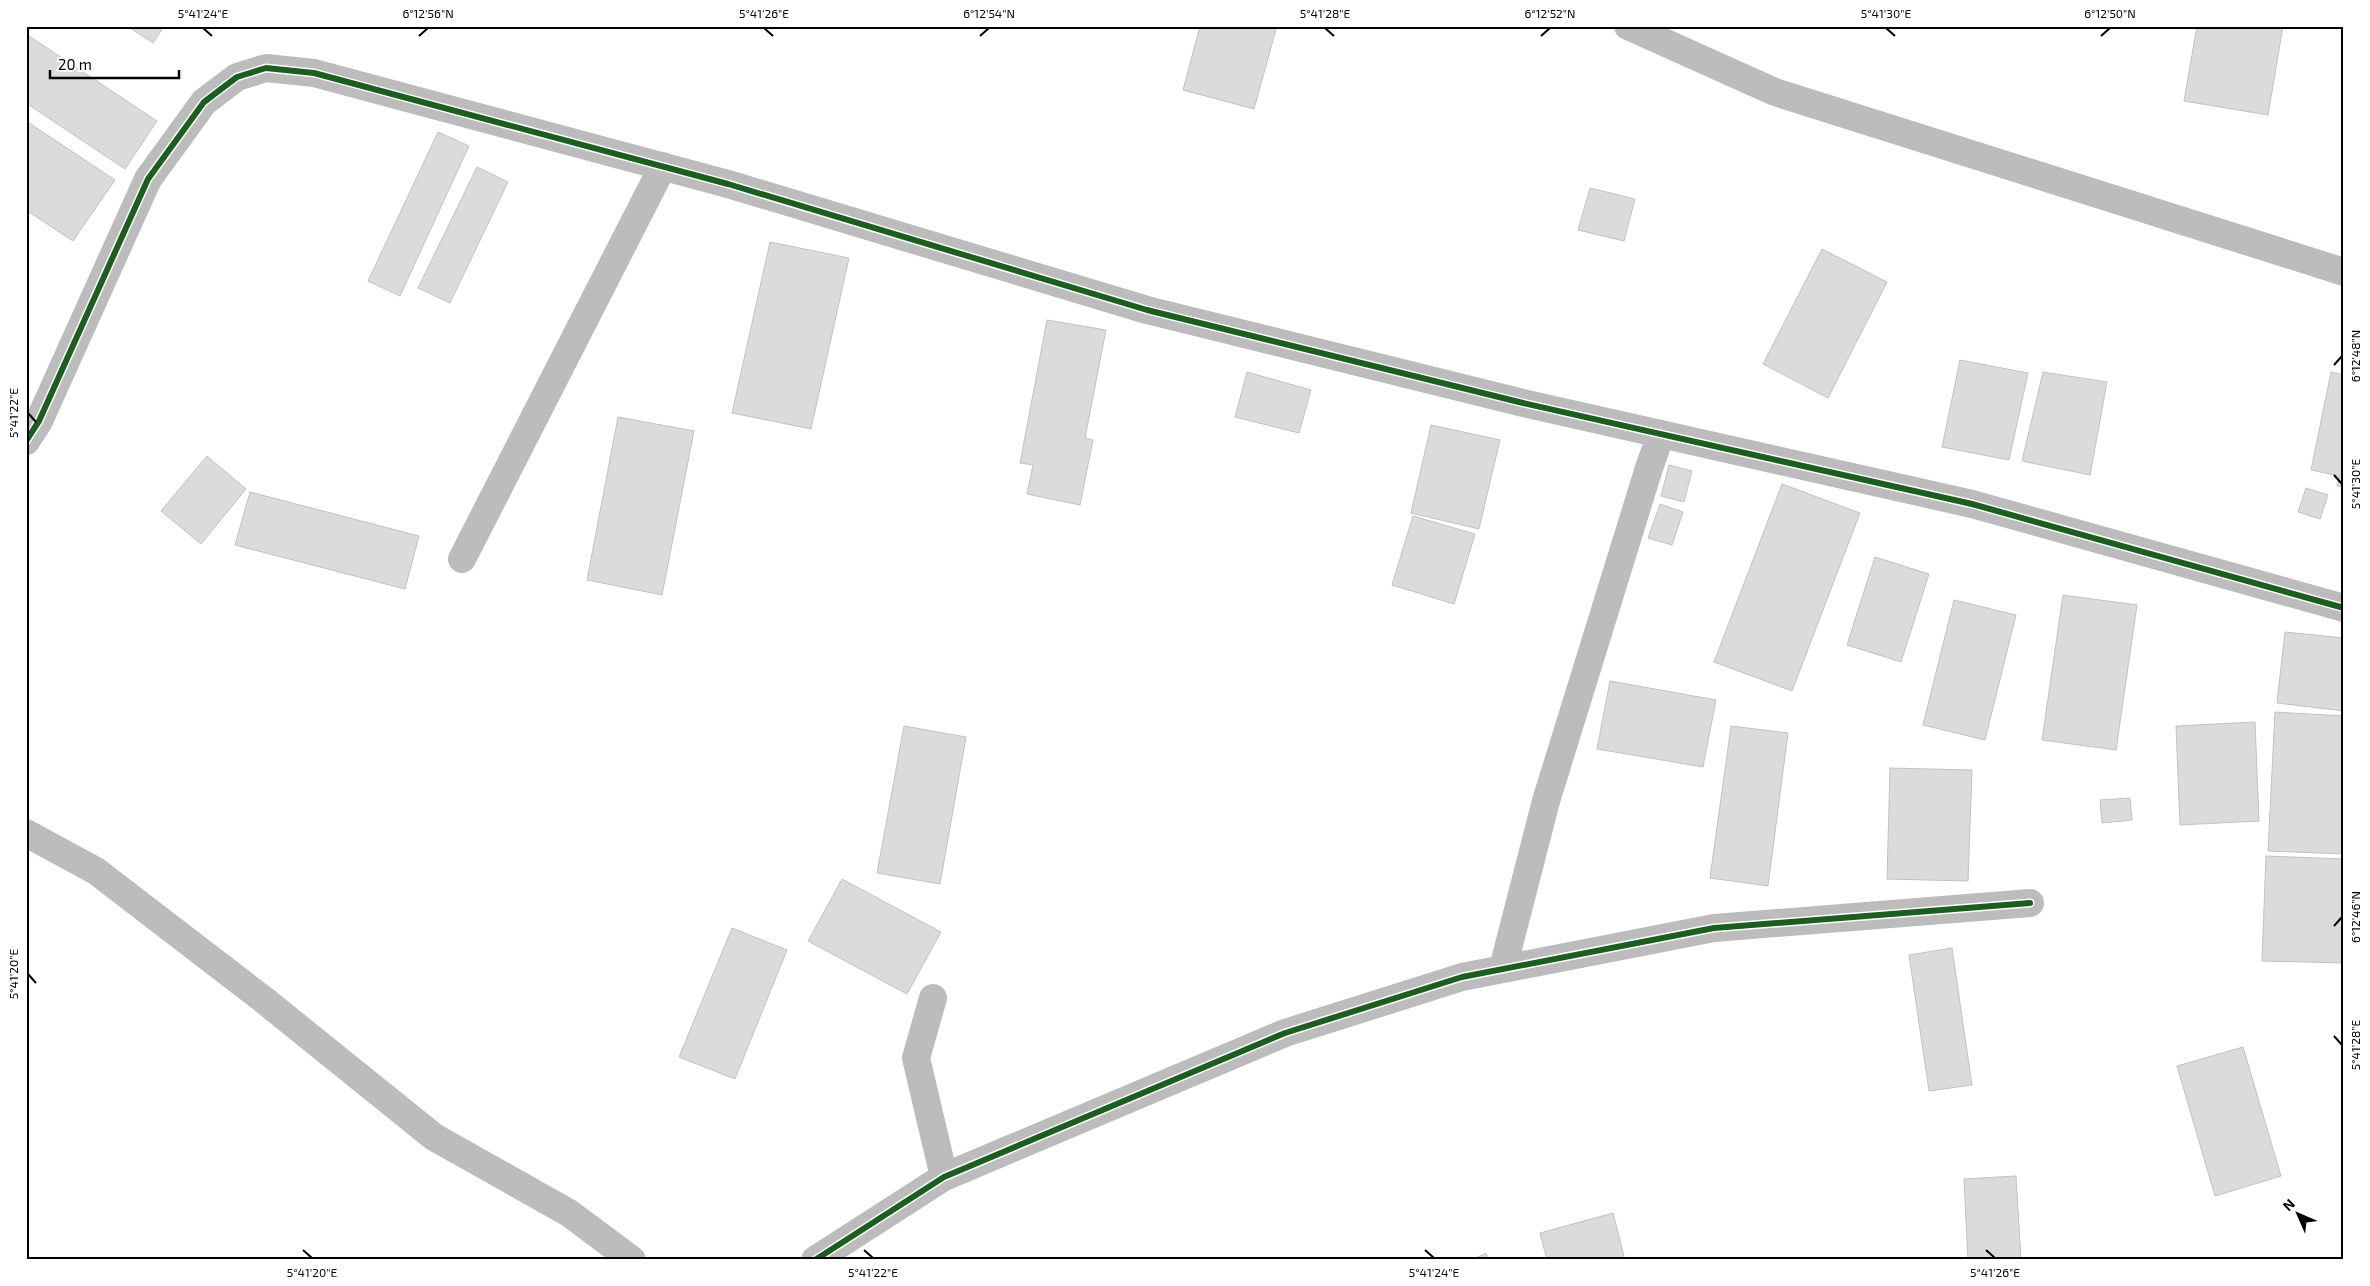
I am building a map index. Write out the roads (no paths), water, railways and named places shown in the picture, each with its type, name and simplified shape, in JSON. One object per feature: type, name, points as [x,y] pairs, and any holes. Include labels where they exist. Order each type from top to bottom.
[{"type":"street","points":[[1628,26],[1775,92],[2344,272]]},
{"type":"street","points":[[26,441],[39,421],[148,179],[204,102],[237,77],[266,68],[314,73],[663,166],[1147,310],[1523,403],[1972,504],[2344,608]]},
{"type":"street","points":[[462,559],[663,166]]},
{"type":"street","points":[[1504,968],[1546,801],[1648,468],[1661,434]]},
{"type":"street","points":[[26,833],[96,871],[264,1000],[434,1137],[569,1213],[632,1260]]},
{"type":"street","points":[[815,1260],[944,1176],[1285,1032],[1462,977],[1714,928],[2030,903]]},
{"type":"street","points":[[933,998],[916,1058],[944,1176]]}]
